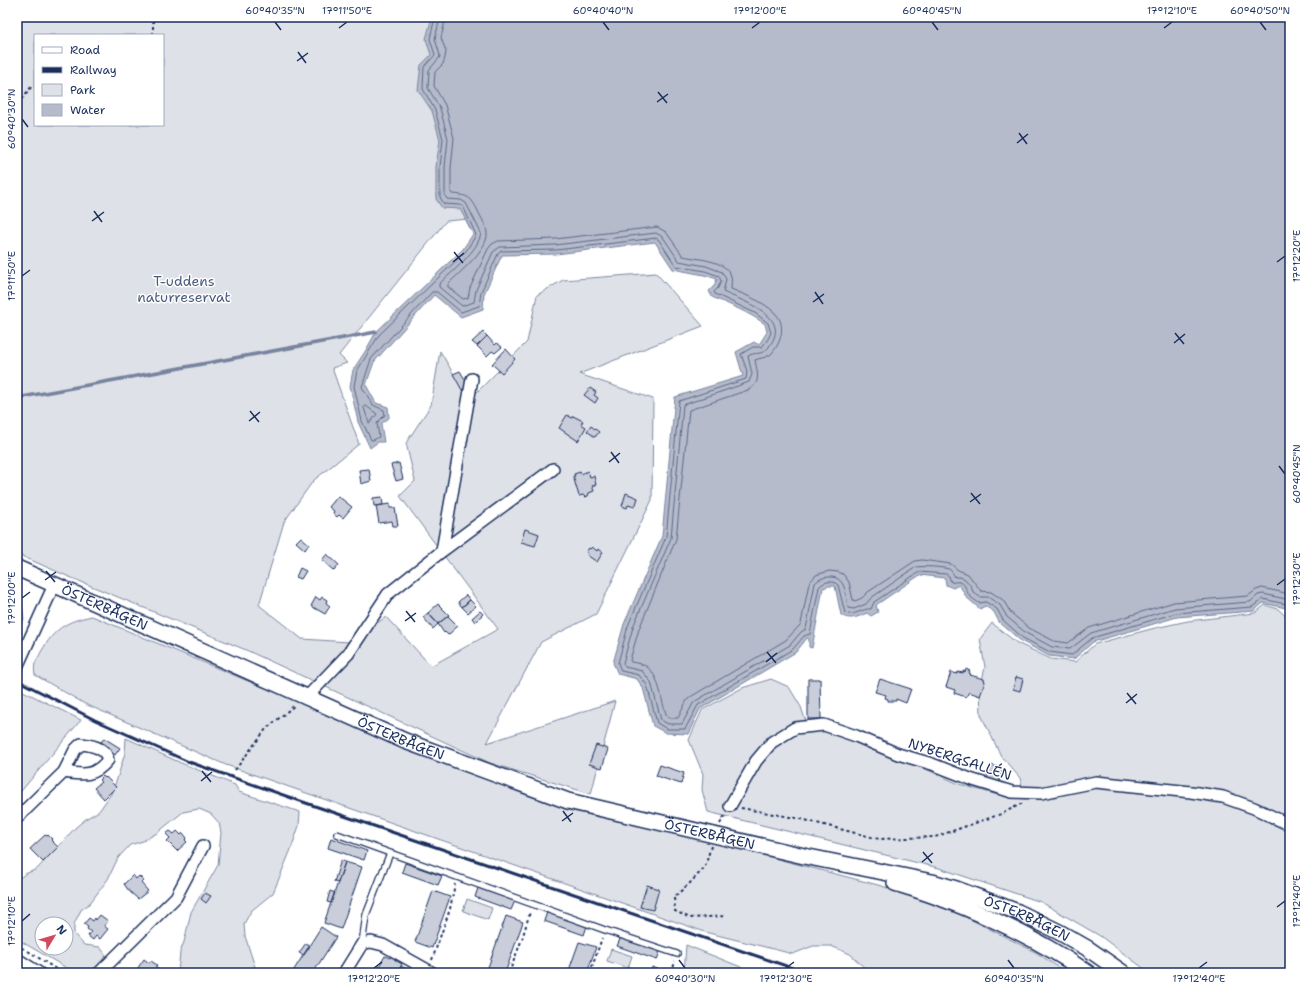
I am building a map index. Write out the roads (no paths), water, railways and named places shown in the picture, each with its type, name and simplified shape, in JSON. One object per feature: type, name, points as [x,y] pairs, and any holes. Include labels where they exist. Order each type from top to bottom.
[{"type":"main road","name":"ÖSTERBÅGEN","points":[[17,568],[405,741],[568,801],[804,856],[932,882],[995,902],[1059,932],[1087,948],[1123,973]]},
{"type":"main road","name":"ÖSTERBÅGEN","points":[[804,856],[901,884],[954,904],[1026,935],[1088,973]]},
{"type":"street","points":[[442,551],[472,379]]},
{"type":"street","points":[[307,697],[348,654],[388,594],[442,551],[553,469]]},
{"type":"street","points":[[17,667],[54,585]]},
{"type":"street","name":"NYBERGSALLÉN","points":[[730,806],[756,761],[772,742],[795,728],[824,725],[856,736],[898,754],[932,764],[973,780],[1012,792],[1042,793],[1096,782],[1191,792],[1236,802],[1254,808],[1290,825]]},
{"type":"street","points":[[17,818],[64,772]]},
{"type":"street","points":[[99,973],[176,897],[203,846]]},
{"type":"street","points":[[344,973],[362,944],[371,942],[383,945],[431,972]]},
{"type":"street","points":[[17,959],[39,973]]},
{"type":"lane","points":[[337,834],[605,930],[677,954]]},
{"type":"lane","points":[[362,944],[366,915],[390,853]]},
{"type":"water","points":[[432,17],[1290,17],[1290,609],[1263,603],[1254,611],[1177,617],[1093,642],[1074,659],[1049,656],[1021,641],[999,622],[994,612],[985,606],[980,609],[966,597],[959,585],[953,588],[946,585],[945,578],[920,575],[876,605],[878,612],[871,616],[867,613],[851,618],[841,615],[835,586],[829,586],[823,588],[812,648],[809,647],[809,639],[807,638],[796,652],[700,709],[688,734],[666,733],[653,726],[643,688],[637,679],[618,674],[613,663],[624,624],[662,536],[675,397],[743,376],[736,352],[754,342],[757,344],[760,343],[767,332],[765,324],[746,312],[712,297],[709,291],[714,286],[717,279],[673,269],[655,242],[556,254],[502,255],[484,294],[483,309],[461,317],[434,295],[374,362],[366,385],[376,403],[388,407],[389,418],[381,424],[384,442],[378,442],[370,448],[358,422],[350,386],[353,370],[376,332],[463,249],[473,234],[460,209],[442,208],[436,199],[436,166],[440,140],[432,111],[418,90],[421,65],[431,55],[426,39]]},
{"type":"waterway","points":[[17,398],[376,332]]},
{"type":"railway","points":[[17,680],[95,720],[189,762],[807,973]]},
{"type":"park label","name":"T-uddens naturreservat","points":[[184,290]]}]
